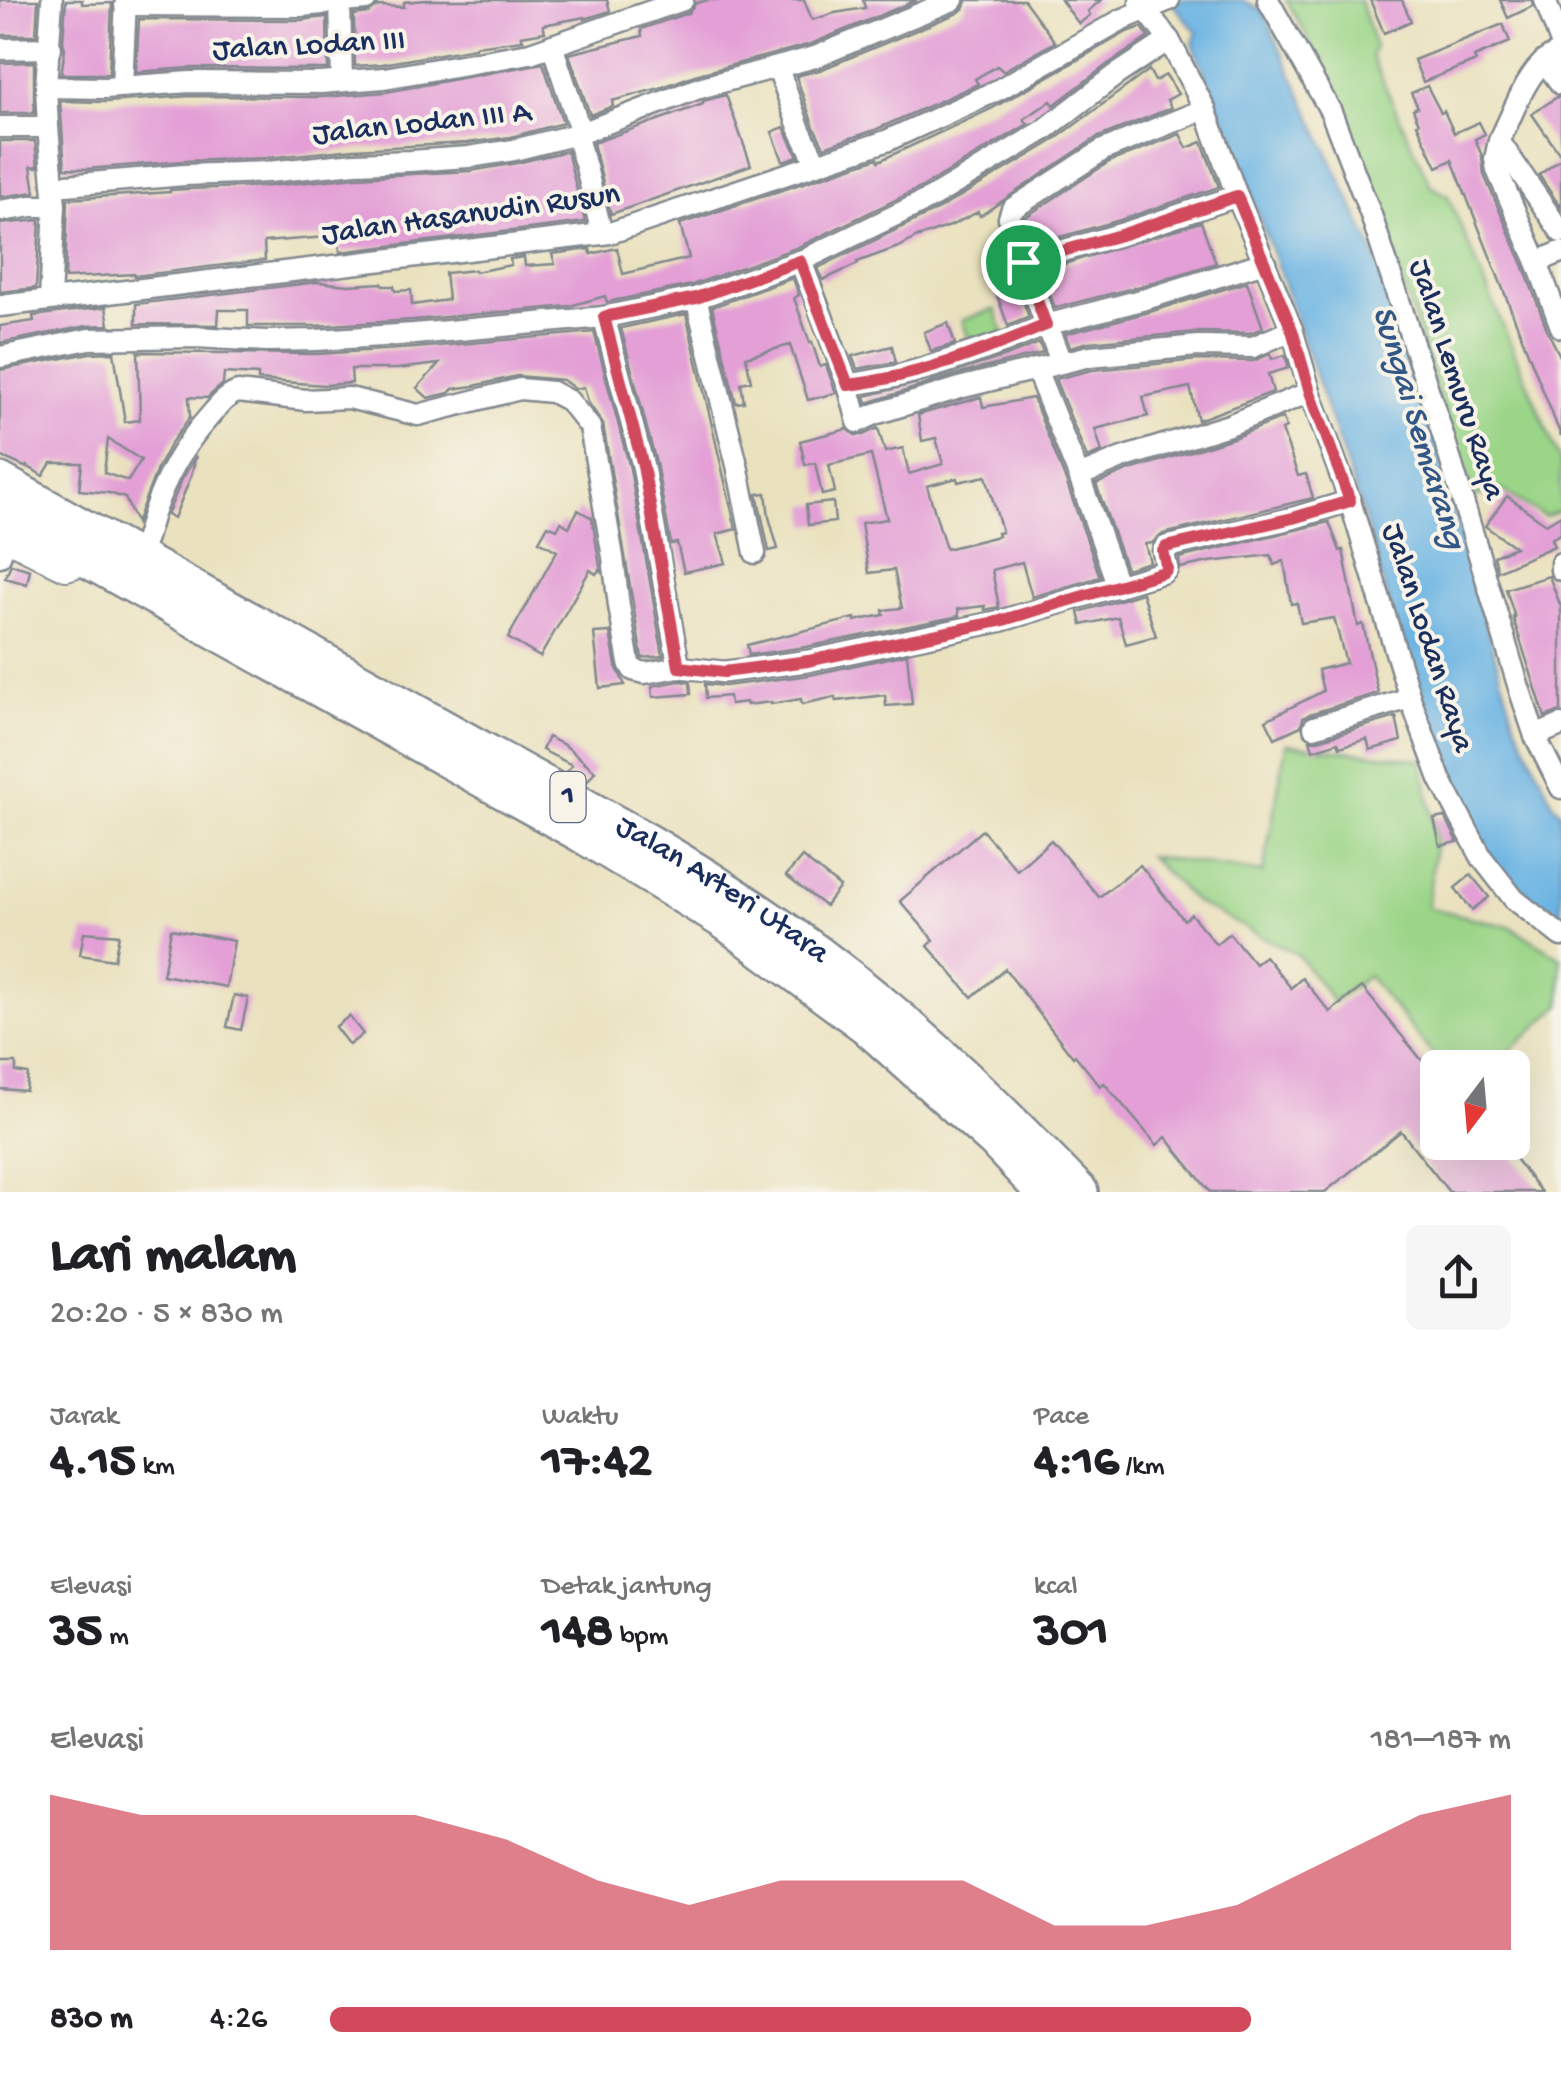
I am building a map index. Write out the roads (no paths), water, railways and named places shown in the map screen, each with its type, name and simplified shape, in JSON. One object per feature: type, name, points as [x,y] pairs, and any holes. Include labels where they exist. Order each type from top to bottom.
[{"type":"highway","name":"Jalan Arteri Utara","points":[[0,481],[91,547],[724,921],[866,1026],[982,1129],[1044,1192]]},
{"type":"highway","name":"Jalan Arteri Utara","points":[[2,534],[91,547],[138,559],[718,883],[815,950],[887,1008],[1006,1115],[1080,1192]]},
{"type":"street","points":[[50,299],[54,196],[46,87],[52,0]]},
{"type":"street","points":[[122,86],[125,2],[302,6],[366,0]]},
{"type":"street","points":[[612,0],[620,22]]},
{"type":"street","name":"Jalan Lodan III A","points":[[0,210],[32,206],[54,196],[185,174],[268,172],[514,150],[578,134],[700,88],[814,57],[953,0]]},
{"type":"street","name":"Jalan Lemuru Raya","points":[[1268,0],[1331,112],[1371,215],[1535,736],[1561,788]]},
{"type":"street","points":[[1545,0],[1561,44]]},
{"type":"street","points":[[340,1],[342,81]]},
{"type":"street","name":"Jalan Lodan III","points":[[46,87],[384,78],[530,53],[668,2]]},
{"type":"street","name":"Jalan Lodan Raya","points":[[1153,3],[1205,109],[1292,330],[1423,737],[1458,816],[1482,858],[1514,900],[1561,936]]},
{"type":"street","name":"Jalan Hasanudin Rusun","points":[[0,306],[610,233],[886,141],[998,90],[1153,3]]},
{"type":"street","points":[[0,357],[88,339],[213,337],[267,341],[414,334],[604,317],[696,298],[800,261],[914,207],[1043,131],[1169,40]]},
{"type":"street","points":[[552,45],[602,234]]},
{"type":"street","points":[[0,49],[51,48]]},
{"type":"street","points":[[1553,56],[1561,84]]},
{"type":"street","points":[[1553,56],[1523,90],[1498,141],[1495,159],[1561,327]]},
{"type":"street","points":[[778,68],[800,130],[818,164]]},
{"type":"street","points":[[1061,362],[1008,218],[1012,209],[1104,150],[1205,109]]},
{"type":"street","points":[[0,127],[48,127]]},
{"type":"street","points":[[1498,141],[1561,232]]},
{"type":"street","points":[[1023,262],[1124,234],[1237,196]]},
{"type":"street","points":[[1537,262],[1561,252]]},
{"type":"street","points":[[800,261],[848,385],[858,422],[963,386],[1061,362],[1198,346],[1253,347],[1292,330]]},
{"type":"street","points":[[848,385],[927,367],[1046,325],[1265,262]]},
{"type":"street","points":[[696,298],[756,553]]},
{"type":"street","points":[[604,317],[643,466],[679,667]]},
{"type":"street","points":[[1036,368],[1118,587]]},
{"type":"street","points":[[138,559],[162,488],[176,461],[204,422],[234,393],[306,400],[349,398],[418,415],[520,389],[552,392],[570,401],[590,426],[630,667],[645,673],[679,667],[724,672],[808,661],[1000,621],[1166,571],[1166,547],[1350,501]]},
{"type":"street","points":[[1079,476],[1122,458],[1229,425],[1310,392]]},
{"type":"street","points":[[0,463],[94,516],[99,526],[91,547]]},
{"type":"street","points":[[1314,727],[1410,698]]},
{"type":"street","points":[[1535,736],[1561,725]]},
{"type":"water","name":"Sungai Semarang","points":[[1169,0],[1242,0],[1262,10],[1368,239],[1417,368],[1466,559],[1515,723],[1561,812],[1561,926],[1536,912],[1481,846],[1418,705],[1362,510],[1279,270],[1193,43],[1197,32]]}]
